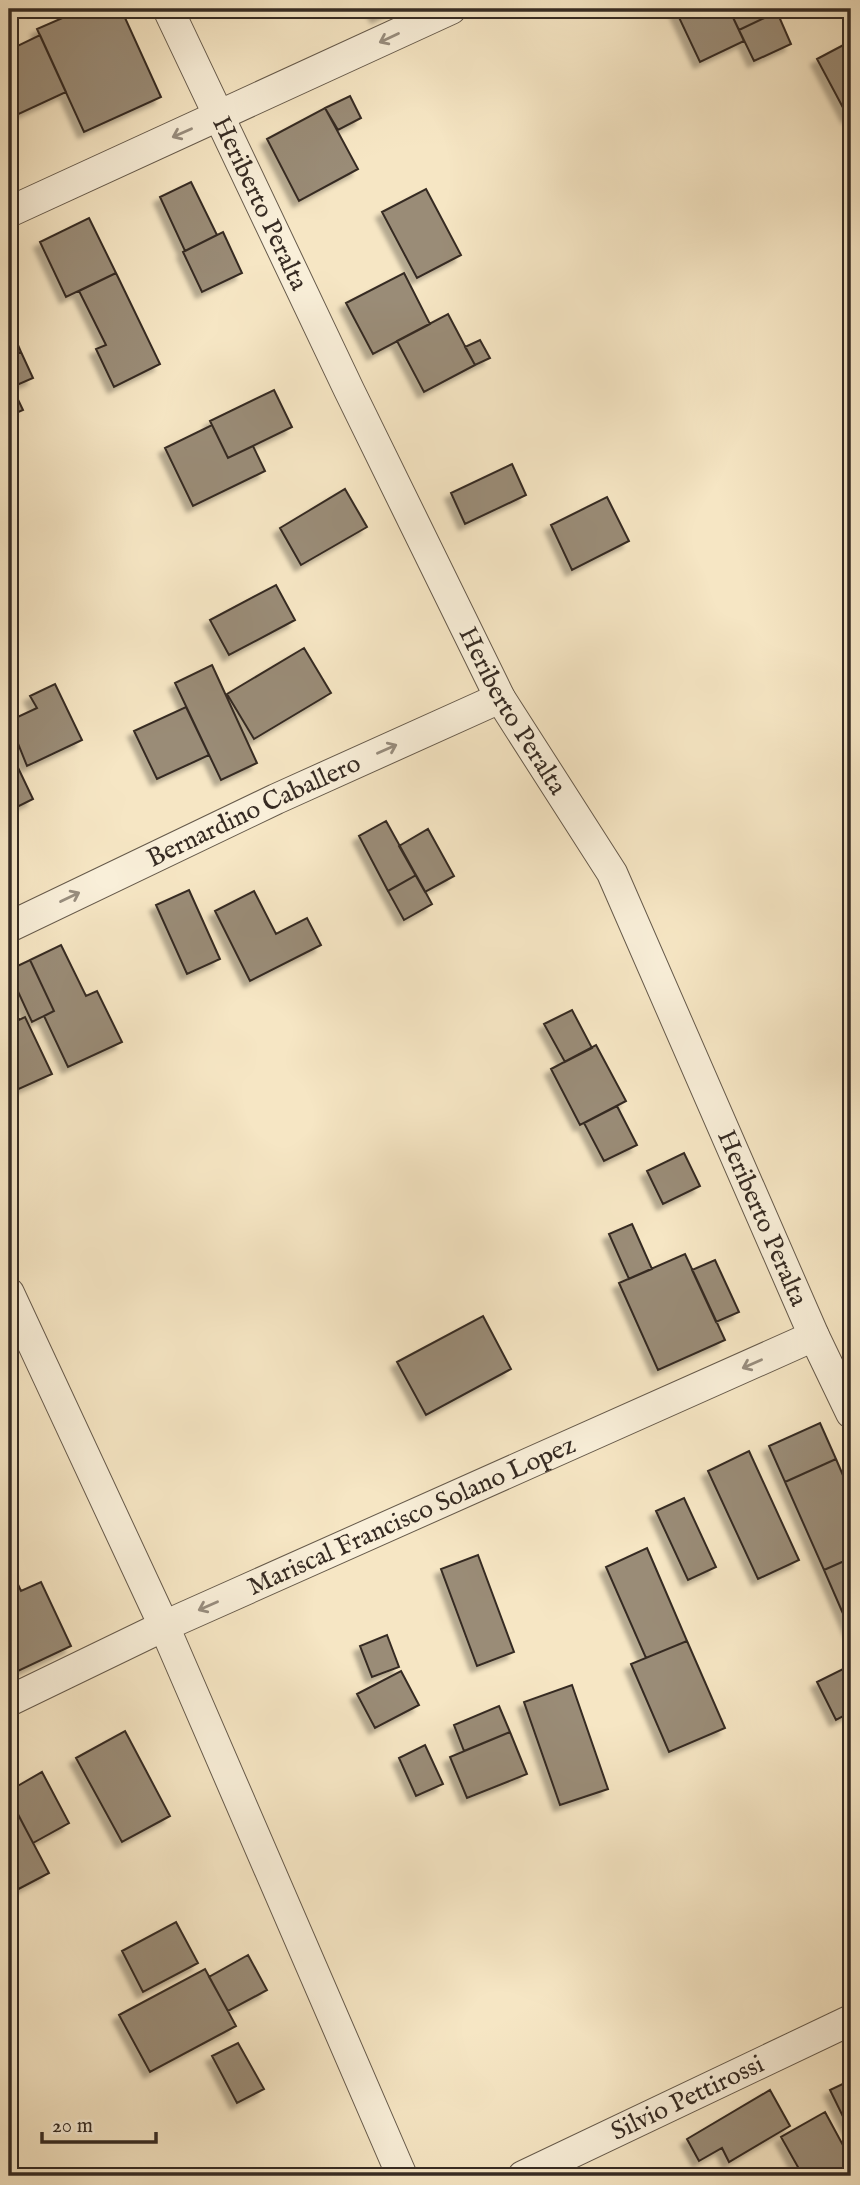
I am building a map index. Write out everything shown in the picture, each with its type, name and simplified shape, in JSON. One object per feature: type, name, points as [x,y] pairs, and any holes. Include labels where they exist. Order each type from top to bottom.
[{"type":"street","name":"Heriberto Peralta","points":[[168,9],[499,698],[612,873],[814,1336],[851,1413]]},
{"type":"street","points":[[9,212],[451,9]]},
{"type":"street","name":"Bernardino Caballero","points":[[9,927],[276,799],[499,698]]},
{"type":"street","points":[[9,1293],[164,1626],[402,2176]]},
{"type":"street","name":"Mariscal Francisco Solano Lopez","points":[[9,1701],[164,1626],[814,1336]]},
{"type":"street","name":"Silvio Pettirossi","points":[[523,2176],[851,2020]]},
{"type":"building","points":[[83,9],[121,9],[161,97],[84,132],[37,29]]},
{"type":"building","points":[[373,9],[393,9],[377,17]]},
{"type":"building","points":[[675,9],[729,9],[744,41],[700,62]]},
{"type":"building","points":[[729,9],[780,9],[781,10],[739,30]]},
{"type":"building","points":[[777,12],[791,44],[754,61],[739,30]]},
{"type":"building","points":[[40,35],[66,92],[10,118],[9,50]]},
{"type":"building","points":[[851,41],[851,115],[848,117],[817,59]]},
{"type":"building","points":[[350,96],[361,118],[338,130],[325,108]]},
{"type":"building","points":[[325,108],[358,169],[299,201],[267,139]]},
{"type":"building","points":[[191,182],[217,235],[185,251],[160,197]]},
{"type":"building","points":[[426,189],[461,255],[417,278],[382,212]]},
{"type":"building","points":[[89,218],[116,273],[66,297],[40,242]]},
{"type":"building","points":[[223,232],[242,273],[202,292],[183,252]]},
{"type":"building","points":[[116,273],[160,364],[114,387],[96,349],[106,345],[79,291]]},
{"type":"building","points":[[404,273],[430,324],[373,354],[346,303]]},
{"type":"building","points":[[448,314],[475,365],[424,392],[397,341]]},
{"type":"building","points":[[9,324],[21,352],[9,357]]},
{"type":"building","points":[[480,340],[490,358],[475,365],[465,347]]},
{"type":"building","points":[[21,352],[33,378],[12,387],[23,410],[9,416],[9,357]]},
{"type":"building","points":[[274,390],[292,427],[228,458],[210,421]]},
{"type":"building","points":[[212,425],[228,458],[253,446],[265,471],[193,506],[165,448]]},
{"type":"building","points":[[512,464],[526,495],[465,524],[451,493]]},
{"type":"building","points":[[345,489],[367,527],[301,565],[280,528]]},
{"type":"building","points":[[607,497],[629,541],[572,570],[551,525]]},
{"type":"building","points":[[276,585],[295,620],[229,655],[210,620]]},
{"type":"building","points":[[304,648],[331,693],[254,739],[227,694]]},
{"type":"building","points":[[212,665],[257,763],[221,780],[175,683]]},
{"type":"building","points":[[55,684],[82,740],[27,766],[9,721],[37,708],[30,696]]},
{"type":"building","points":[[186,707],[209,755],[157,779],[134,731]]},
{"type":"building","points":[[11,753],[33,799],[9,811],[9,754]]},
{"type":"building","points":[[386,821],[416,875],[388,891],[359,836]]},
{"type":"building","points":[[428,829],[454,876],[425,892],[399,846]]},
{"type":"building","points":[[416,875],[432,904],[404,920],[388,891]]},
{"type":"building","points":[[189,890],[220,959],[187,974],[156,905]]},
{"type":"building","points":[[254,891],[276,934],[307,918],[321,945],[250,981],[215,911]]},
{"type":"building","points":[[61,945],[86,996],[97,991],[122,1042],[68,1067],[44,1016],[54,1011],[30,960]]},
{"type":"building","points":[[30,960],[54,1011],[32,1022],[9,972]]},
{"type":"building","points":[[9,998],[19,1020],[25,1017],[52,1074],[12,1092],[9,1085]]},
{"type":"building","points":[[572,1010],[592,1048],[565,1062],[544,1024]]},
{"type":"building","points":[[596,1045],[626,1101],[580,1125],[551,1069]]},
{"type":"building","points":[[617,1106],[637,1145],[604,1161],[584,1123]]},
{"type":"building","points":[[684,1153],[700,1186],[663,1204],[647,1171]]},
{"type":"building","points":[[632,1224],[652,1269],[629,1279],[609,1234]]},
{"type":"building","points":[[685,1254],[725,1340],[658,1370],[619,1283]]},
{"type":"building","points":[[715,1260],[739,1312],[716,1322],[692,1270]]},
{"type":"building","points":[[483,1316],[511,1369],[426,1415],[397,1362]]},
{"type":"building","points":[[820,1423],[836,1459],[785,1482],[769,1446]]},
{"type":"building","points":[[749,1451],[799,1560],[758,1579],[708,1471]]},
{"type":"building","points":[[836,1459],[851,1494],[851,1558],[824,1570],[785,1482]]},
{"type":"building","points":[[9,1472],[15,1485],[9,1488]]},
{"type":"building","points":[[684,1498],[716,1567],[688,1580],[656,1511]]},
{"type":"building","points":[[647,1548],[687,1641],[646,1658],[606,1567]]},
{"type":"building","points":[[478,1555],[514,1652],[477,1666],[441,1569]]},
{"type":"building","points":[[851,1558],[851,1632],[824,1570]]},
{"type":"building","points":[[15,1578],[21,1591],[41,1582],[71,1646],[18,1671],[9,1652],[9,1581]]},
{"type":"building","points":[[387,1635],[399,1667],[372,1677],[360,1646]]},
{"type":"building","points":[[687,1641],[725,1728],[669,1752],[631,1664]]},
{"type":"building","points":[[851,1665],[851,1712],[836,1720],[817,1682]]},
{"type":"building","points":[[401,1671],[419,1705],[375,1728],[357,1694]]},
{"type":"building","points":[[572,1685],[608,1789],[560,1805],[524,1702]]},
{"type":"building","points":[[499,1706],[510,1732],[464,1751],[454,1725]]},
{"type":"building","points":[[125,1731],[170,1816],[122,1842],[76,1758]]},
{"type":"building","points":[[510,1732],[527,1774],[467,1798],[450,1757]]},
{"type":"building","points":[[425,1745],[443,1784],[416,1796],[399,1758]]},
{"type":"building","points":[[42,1772],[69,1823],[33,1843],[9,1797],[9,1791]]},
{"type":"building","points":[[13,1805],[49,1873],[9,1894],[9,1807]]},
{"type":"building","points":[[176,1922],[198,1963],[143,1992],[122,1951]]},
{"type":"building","points":[[248,1955],[267,1990],[228,2011],[209,1977]]},
{"type":"building","points":[[205,1969],[236,2026],[150,2072],[119,2015]]},
{"type":"building","points":[[238,2043],[264,2089],[237,2103],[212,2056]]},
{"type":"building","points":[[851,2080],[851,2133],[830,2090]]},
{"type":"building","points":[[770,2090],[790,2126],[729,2162],[722,2148],[699,2161],[687,2139]]},
{"type":"building","points":[[825,2112],[851,2160],[851,2165],[830,2176],[803,2176],[781,2137]]}]
